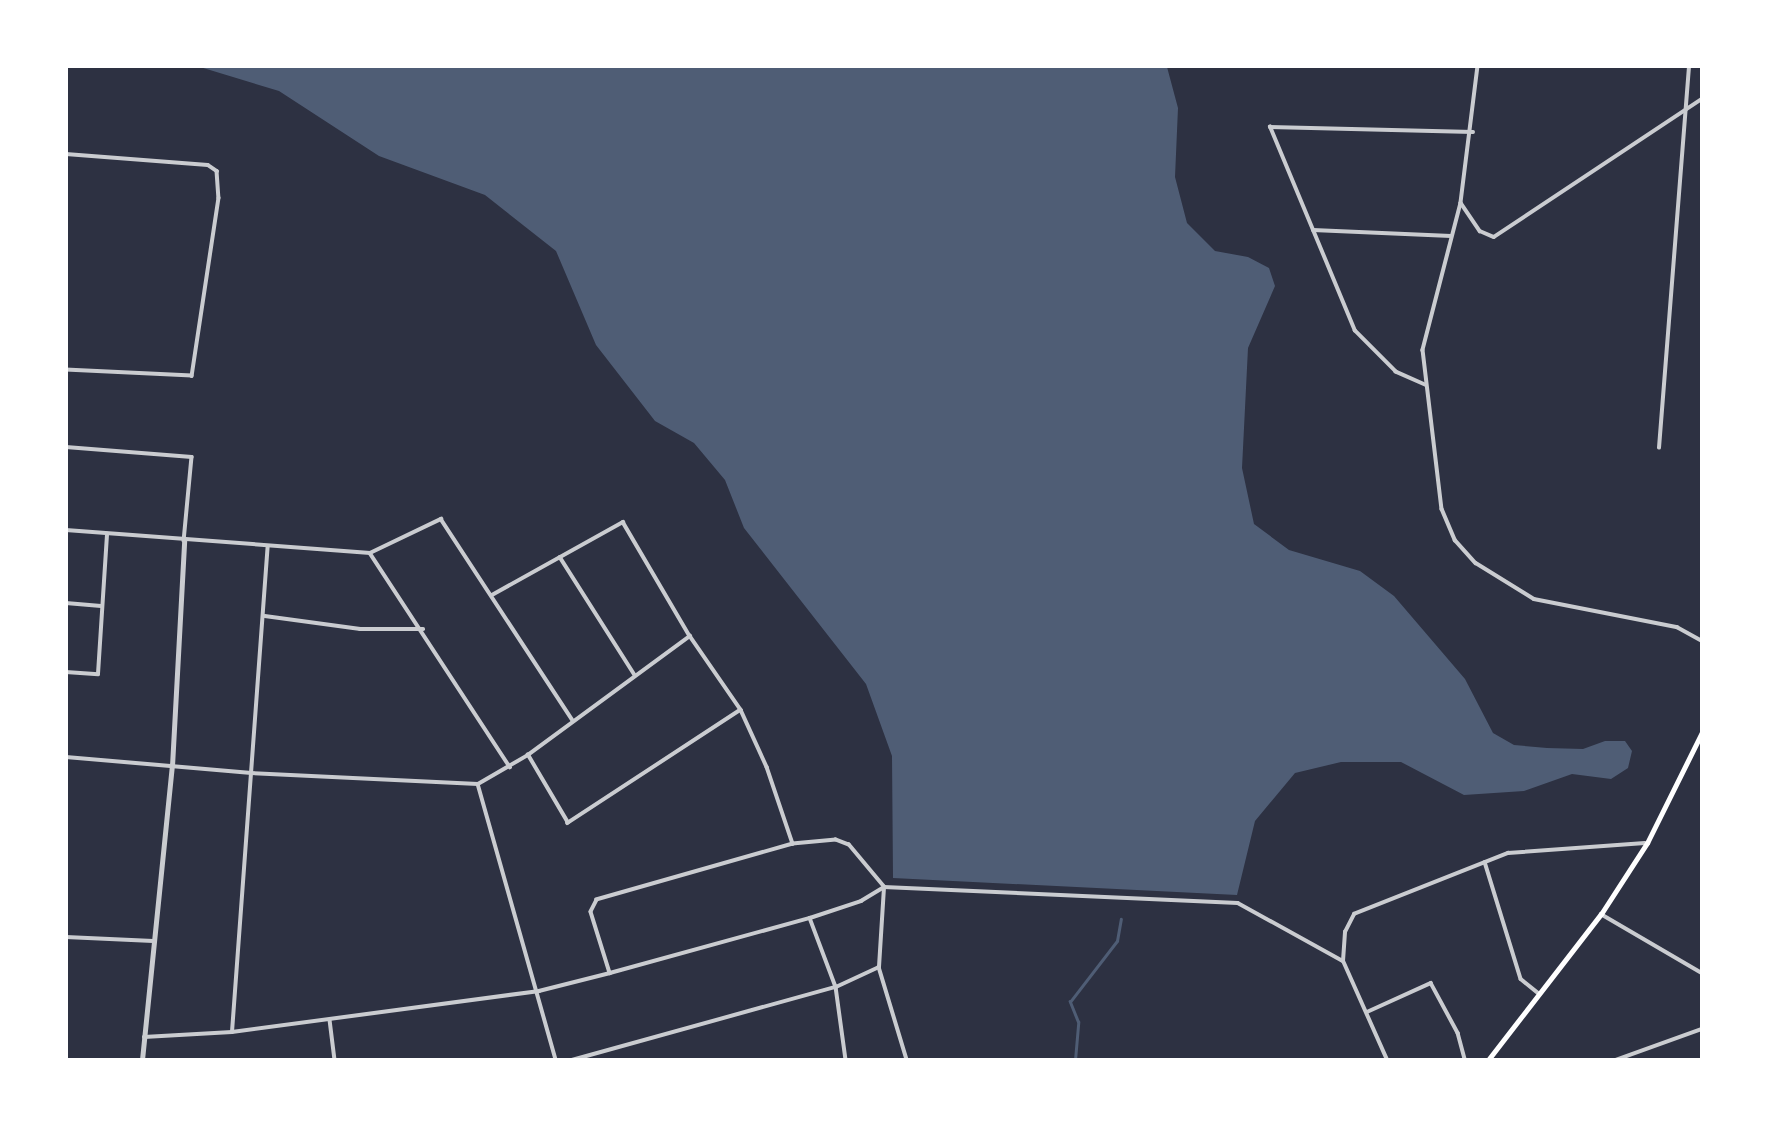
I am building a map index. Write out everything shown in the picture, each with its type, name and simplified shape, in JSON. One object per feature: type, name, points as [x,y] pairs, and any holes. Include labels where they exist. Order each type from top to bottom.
[{"type":"main road","points":[[1489,1059],[1601,914],[1647,843],[1702,732]]},
{"type":"street","points":[[1478,66],[1473,132],[1461,203],[1423,350],[1425,386],[1442,509],[1455,540],[1476,562],[1534,599],[1677,626],[1702,641]]},
{"type":"street","points":[[1659,448],[1689,66]]},
{"type":"street","points":[[1461,203],[1480,231],[1494,237],[1702,99]]},
{"type":"street","points":[[1425,386],[1396,372],[1355,331],[1270,127],[1473,132]]},
{"type":"street","points":[[66,154],[208,165],[217,172],[219,198],[192,376],[66,370]]},
{"type":"street","points":[[1314,230],[1452,236]]},
{"type":"street","points":[[66,447],[192,457],[184,541],[172,766],[142,1059]]},
{"type":"street","points":[[66,530],[370,553],[441,519],[574,721]]},
{"type":"street","points":[[492,595],[623,522],[690,636],[741,710],[767,767],[793,844]]},
{"type":"street","points":[[66,672],[98,674],[107,534]]},
{"type":"street","points":[[232,1032],[265,616],[268,547]]},
{"type":"street","points":[[370,553],[423,629],[510,766]]},
{"type":"street","points":[[560,557],[635,676]]},
{"type":"street","points":[[66,603],[101,606]]},
{"type":"street","points":[[265,616],[360,629],[423,629]]},
{"type":"street","points":[[66,757],[251,773],[478,784],[528,755],[690,636]]},
{"type":"street","points":[[528,755],[568,823],[741,710]]},
{"type":"street","points":[[478,784],[539,991],[556,1059]]},
{"type":"street","points":[[610,973],[591,912],[593,903],[793,844],[844,841],[884,887],[879,967],[907,1059]]},
{"type":"street","points":[[1387,1059],[1343,961],[1345,932],[1354,914],[1508,853],[1647,843]]},
{"type":"street","points":[[1485,862],[1521,979],[1539,994]]},
{"type":"street","points":[[144,1037],[232,1032],[539,991],[810,918],[861,901],[884,887],[1238,903],[1343,961]]},
{"type":"street","points":[[1601,914],[1702,973]]},
{"type":"street","points":[[810,918],[836,986],[846,1059]]},
{"type":"street","points":[[66,936],[153,941]]},
{"type":"street","points":[[572,1059],[836,986],[879,967]]},
{"type":"street","points":[[1367,1012],[1432,983],[1458,1033],[1465,1059]]},
{"type":"street","points":[[330,1020],[335,1059]]},
{"type":"street","points":[[1616,1059],[1702,1029]]},
{"type":"water","points":[[200,67],[1167,67],[1178,108],[1175,177],[1187,223],[1215,251],[1248,257],[1269,268],[1275,286],[1248,348],[1242,468],[1254,524],[1289,550],[1360,571],[1394,596],[1465,679],[1493,733],[1514,745],[1547,748],[1583,749],[1605,741],[1625,741],[1632,751],[1628,768],[1611,779],[1572,774],[1524,791],[1464,795],[1401,762],[1341,762],[1295,773],[1255,821],[1237,895],[893,878],[892,756],[866,684],[744,528],[725,480],[694,443],[655,421],[596,345],[556,251],[485,195],[379,156],[279,91]]},
{"type":"waterway","points":[[1075,1060],[1078,1022],[1070,1002],[1117,941],[1121,919]]}]
